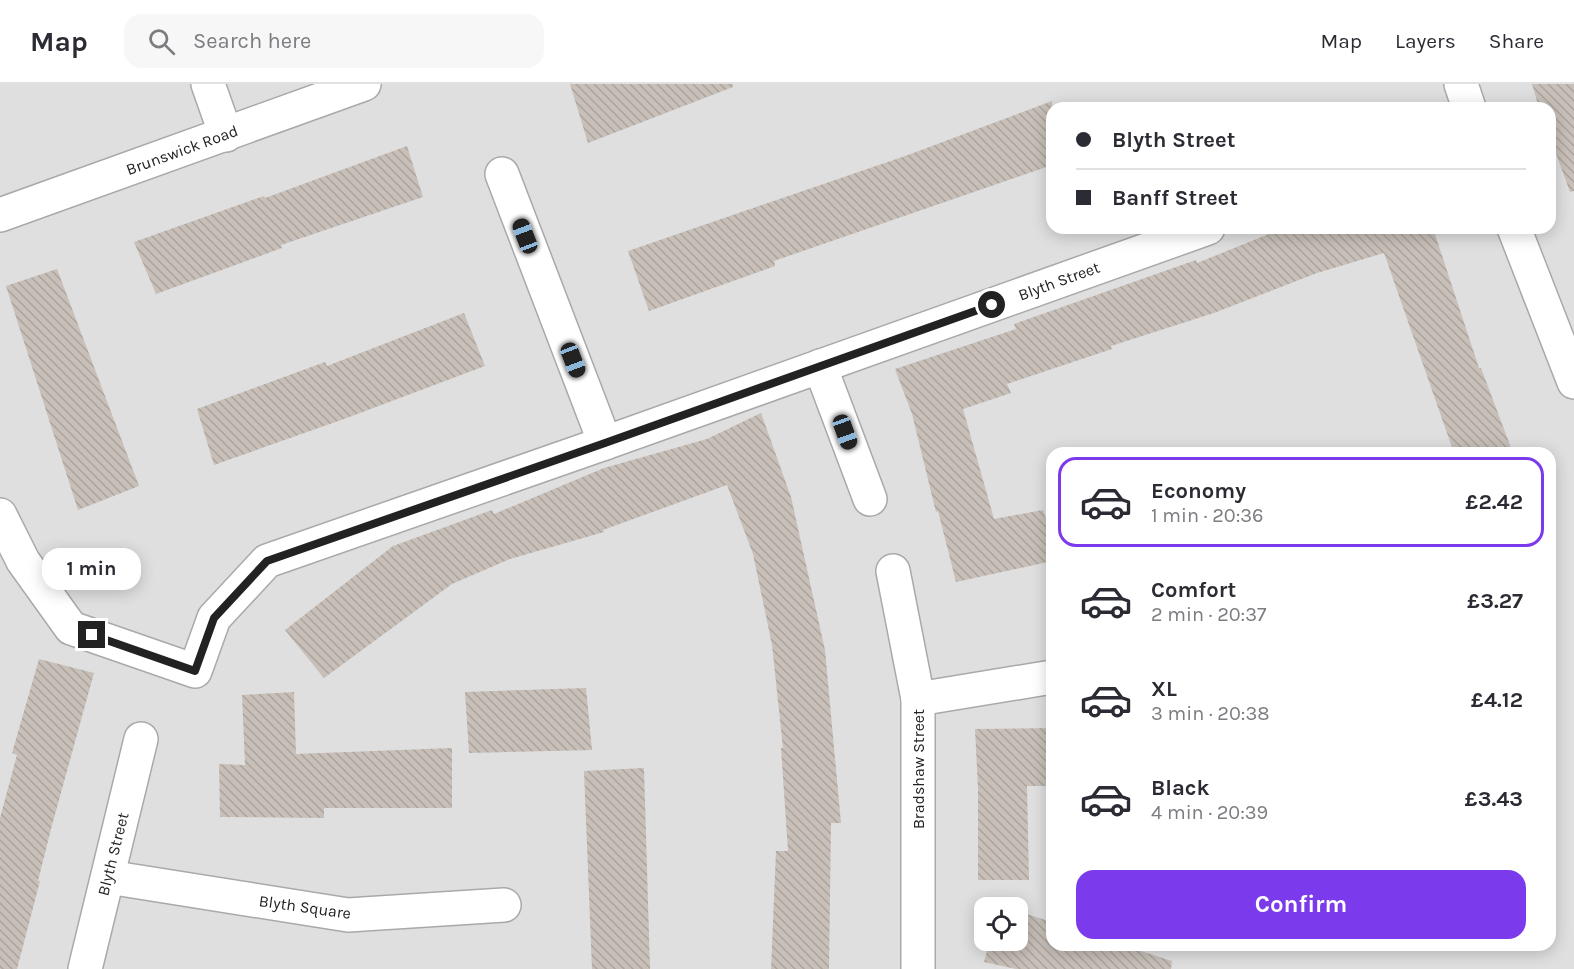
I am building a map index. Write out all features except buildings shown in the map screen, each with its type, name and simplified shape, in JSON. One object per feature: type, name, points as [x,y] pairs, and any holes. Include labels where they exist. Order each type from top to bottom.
[{"type":"street","points":[[208,84],[226,135]]},
{"type":"street","name":"Brunswick Road","points":[[0,214],[364,84]]},
{"type":"street","points":[[1461,84],[1467,102]]},
{"type":"street","points":[[501,174],[605,443]]},
{"type":"street","name":"Blyth Street","points":[[0,515],[23,561],[71,628],[195,671],[214,618],[267,561],[1191,234]]},
{"type":"street","points":[[1516,234],[1574,382]]},
{"type":"street","points":[[820,366],[870,499]]},
{"type":"street","name":"Bradshaw Street","points":[[893,571],[918,699],[918,969]]},
{"type":"street","points":[[918,699],[1046,678]]},
{"type":"street","name":"Blyth Street","points":[[85,969],[141,739]]},
{"type":"street","name":"Blyth Square","points":[[108,877],[348,915],[504,905]]},
{"type":"shaded area","points":[[0,84],[1574,84],[1574,969],[0,969]]},
{"type":"route","points":[[92,635],[195,671],[214,618],[267,561],[992,305]]}]
